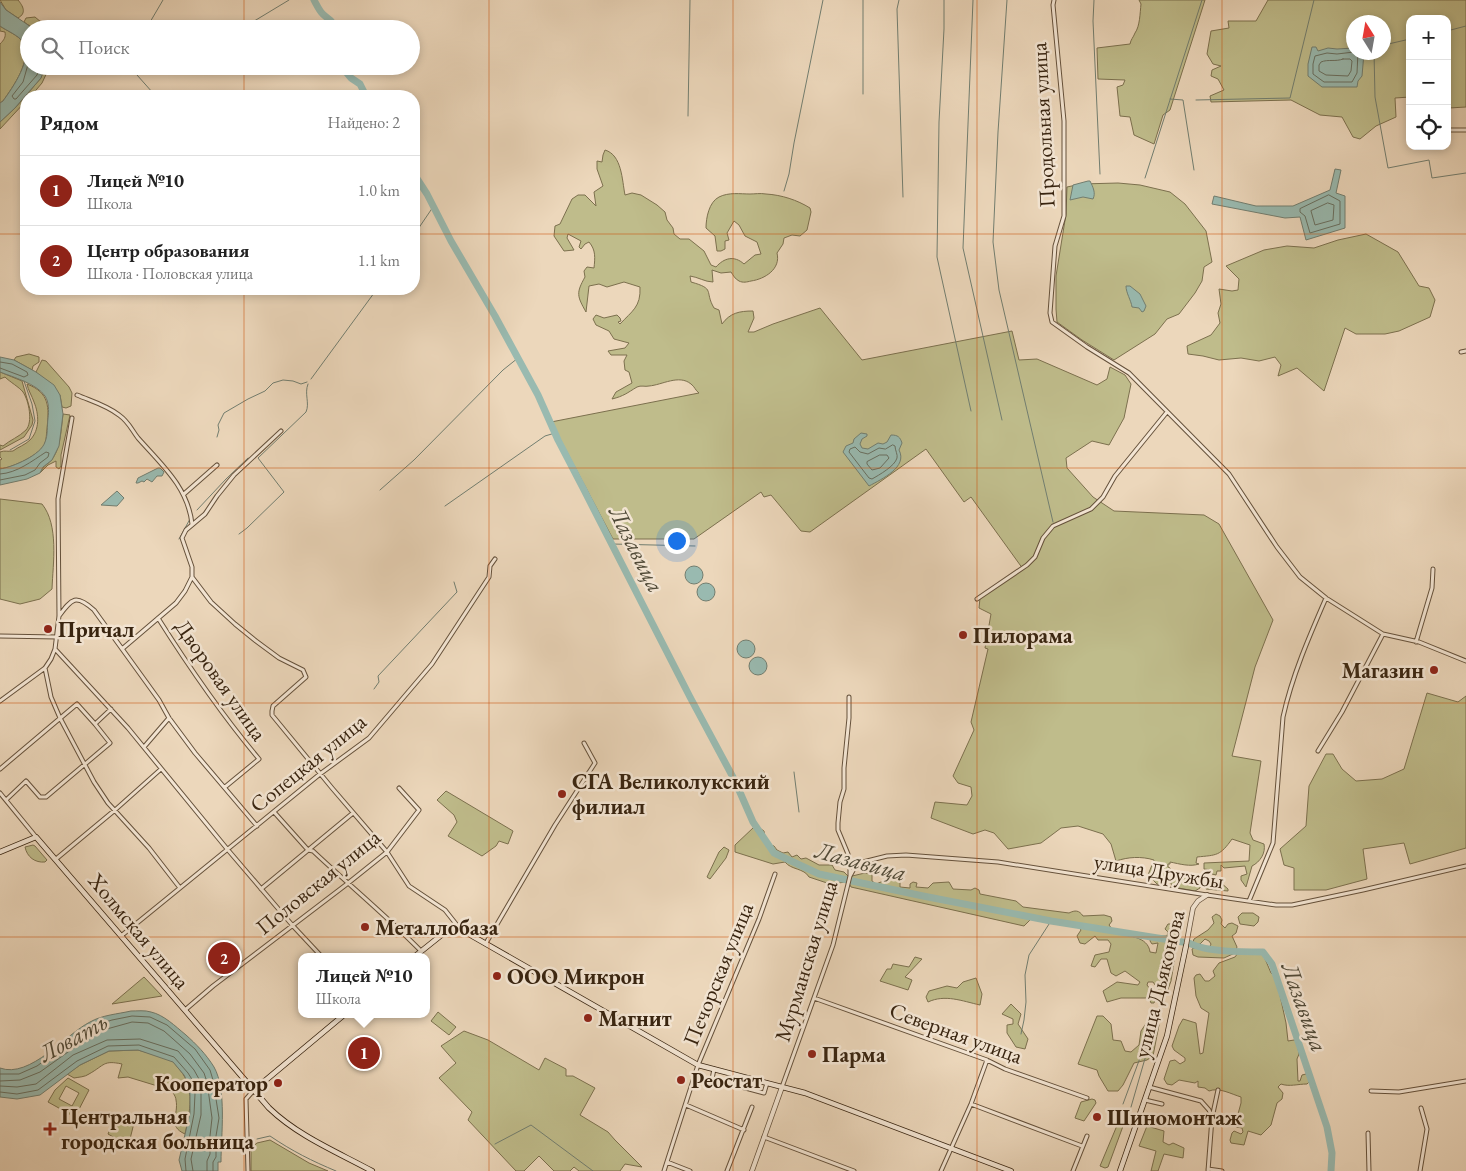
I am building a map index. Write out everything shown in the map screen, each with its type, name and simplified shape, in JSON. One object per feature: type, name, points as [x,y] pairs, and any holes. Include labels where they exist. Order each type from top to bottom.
[{"type":"main road","points":[[0,852],[36,837]]},
{"type":"main road","name":"Холмская улица","points":[[36,837],[268,1108],[282,1120],[313,1140],[372,1171]]},
{"type":"main road","points":[[419,953],[444,933],[460,929],[698,1065],[805,1094],[1011,1171]]},
{"type":"main road","name":"улица Дьяконова","points":[[1120,1171],[1167,1036],[1186,946]]},
{"type":"main road","points":[[254,1090],[339,1018]]},
{"type":"street","name":"Продольная улица","points":[[1054,0],[1052,5],[1064,121],[1064,216],[1055,246],[1050,313],[1052,322],[1086,347],[1129,373],[1229,474],[1277,547],[1300,577],[1326,598],[1382,634],[1416,642],[1466,661]]},
{"type":"street","points":[[1451,130],[1466,130]]},
{"type":"street","points":[[1461,352],[1466,350]]},
{"type":"street","points":[[77,395],[98,403],[120,415],[131,426],[136,436],[166,468],[184,494],[191,513],[192,525]]},
{"type":"street","points":[[977,599],[1027,566],[1035,557],[1043,538],[1053,526],[1091,509],[1103,497],[1115,476],[1167,412]]},
{"type":"street","points":[[0,701],[45,668],[55,651],[59,616],[58,499],[72,418]]},
{"type":"street","points":[[122,649],[176,603],[185,591],[192,577],[192,567],[182,538],[186,530],[205,514],[234,475],[281,431]]},
{"type":"street","points":[[184,494],[217,465]]},
{"type":"street","name":"Сопецкая улица","points":[[121,936],[320,774],[369,738],[432,664],[489,577],[490,566],[496,559]]},
{"type":"street","points":[[1416,642],[1432,588],[1433,569]]},
{"type":"street","points":[[192,577],[212,602],[234,624],[279,658],[303,670],[306,677],[274,706],[272,715],[387,852],[409,886],[444,910],[460,929]]},
{"type":"street","points":[[1249,901],[1273,843],[1283,717],[1287,700],[1304,649],[1326,598]]},
{"type":"street","points":[[59,616],[68,603],[75,600],[84,601],[94,610],[159,700],[169,718],[256,826]]},
{"type":"street","name":"Дворовая улица","points":[[158,618],[236,732],[259,759],[224,787]]},
{"type":"street","points":[[1318,751],[1342,712],[1382,634]]},
{"type":"street","points":[[0,636],[57,637]]},
{"type":"street","points":[[55,651],[111,709],[261,889],[318,953]]},
{"type":"street","points":[[45,668],[51,697],[60,718],[94,782],[180,888]]},
{"type":"street","name":"Мурманская улица","points":[[752,1171],[833,945],[850,876],[848,854],[838,830],[840,802],[844,789],[844,768],[850,718],[849,697]]},
{"type":"street","points":[[0,769],[77,704],[110,743],[46,797],[40,796],[26,781],[6,800]]},
{"type":"street","points":[[95,724],[111,709]]},
{"type":"street","points":[[144,747],[169,718]]},
{"type":"street","points":[[486,943],[555,825],[595,763],[584,743]]},
{"type":"street","points":[[56,859],[115,810],[161,768]]},
{"type":"street","name":"Половская улица","points":[[184,1010],[387,852],[419,810],[399,788]]},
{"type":"street","name":"Холмская улица","points":[[0,793],[36,837]]},
{"type":"street","points":[[274,812],[308,850],[313,851],[347,884],[388,918],[421,951]]},
{"type":"street","points":[[261,889],[353,813]]},
{"type":"street","name":"улица Дружбы","points":[[850,876],[855,867],[863,862],[887,856],[906,855],[998,862],[1207,896],[1276,905],[1292,905],[1466,866]]},
{"type":"street","name":"Печорская улица","points":[[664,1171],[698,1065],[759,919],[775,874]]},
{"type":"street","name":"улица Дьяконова","points":[[1186,946],[1193,908],[1198,900],[1207,896]]},
{"type":"street","name":"Северная улица","points":[[814,998],[1087,1098]]},
{"type":"street","points":[[940,1171],[971,1104],[987,1060]]},
{"type":"street","points":[[714,1069],[712,1079],[764,1094],[767,1083]]},
{"type":"street","points":[[1371,1090],[1406,1092],[1466,1081]]},
{"type":"street","points":[[1149,1087],[1202,1102],[1209,1110],[1212,1118]]},
{"type":"street","points":[[248,1171],[246,1099],[254,1090]]},
{"type":"street","points":[[1218,1090],[1212,1118],[1208,1170],[1222,1171]]},
{"type":"street","points":[[1145,1100],[1162,1104]]},
{"type":"street","points":[[971,1104],[1082,1146]]},
{"type":"street","points":[[686,1105],[744,1130]]},
{"type":"street","points":[[728,1171],[752,1107]]},
{"type":"street","points":[[1420,1171],[1427,1129],[1422,1108]]},
{"type":"street","points":[[1368,1133],[1369,1171]]},
{"type":"street","points":[[1073,1171],[1087,1136]]},
{"type":"street","points":[[764,1137],[854,1171]]},
{"type":"street","points":[[667,1162],[690,1171]]},
{"type":"shaded area","points":[[0,0],[18,0],[23,7],[21,16],[18,18],[6,10]]},
{"type":"shaded area","points":[[1139,0],[1205,0],[1170,110],[1163,115],[1154,144],[1134,135],[1130,117],[1120,116],[1117,87],[1123,85],[1125,80],[1098,79],[1097,48],[1130,44],[1139,23],[1141,4]]},
{"type":"shaded area","points":[[1268,0],[1466,0],[1466,107],[1451,108],[1451,15],[1406,15],[1406,97],[1395,98],[1396,117],[1376,126],[1360,139],[1353,137],[1342,117],[1320,115],[1291,100],[1211,102],[1210,96],[1224,90],[1218,79],[1211,76],[1212,70],[1221,66],[1213,64],[1207,54],[1211,31],[1229,28],[1228,21],[1256,21]]},
{"type":"shaded area","points":[[35,17],[39,20],[25,20],[26,18]]},
{"type":"shaded area","points":[[0,26],[20,39],[20,75],[0,103],[0,44],[5,32],[0,31]]},
{"type":"shaded area","points":[[42,75],[46,75],[36,90],[31,90]]},
{"type":"shaded area","points":[[20,102],[20,107],[0,129],[0,122]]},
{"type":"shaded area","points":[[605,150],[611,153],[618,162],[625,195],[632,193],[641,195],[657,205],[665,212],[674,234],[680,239],[689,239],[704,251],[711,265],[716,267],[722,261],[729,259],[737,259],[744,264],[755,255],[761,254],[757,242],[745,236],[739,225],[734,221],[727,233],[729,240],[725,241],[725,249],[717,251],[715,236],[706,228],[710,206],[719,197],[727,194],[772,195],[789,198],[810,208],[811,212],[807,230],[800,236],[792,235],[784,238],[783,244],[777,253],[777,264],[771,272],[762,278],[744,282],[736,279],[731,272],[721,273],[712,270],[713,282],[690,276],[691,282],[707,289],[714,308],[719,310],[722,324],[735,313],[753,311],[754,318],[748,332],[754,332],[820,308],[862,360],[1012,331],[1019,360],[1037,359],[1097,385],[1107,379],[1110,367],[1125,375],[1131,384],[1124,418],[1109,445],[1092,441],[1066,458],[1067,468],[1093,497],[1114,511],[1204,515],[1219,524],[1273,620],[1255,667],[1232,756],[1261,761],[1250,833],[1253,840],[1264,844],[1264,851],[1260,860],[1252,866],[1246,887],[1241,880],[1241,876],[1247,874],[1245,866],[1224,868],[1221,865],[1221,871],[1217,871],[1216,875],[1212,874],[1212,870],[1204,869],[1204,863],[1249,861],[1250,845],[1232,839],[1218,854],[1197,857],[1196,863],[1199,864],[1189,865],[1170,862],[1168,864],[1170,868],[1167,884],[1163,886],[1157,884],[1148,875],[1154,860],[1135,858],[1116,861],[1111,844],[1103,834],[1078,826],[1061,828],[1041,843],[1008,849],[994,833],[985,830],[973,834],[931,818],[935,802],[967,805],[972,796],[971,787],[958,783],[953,776],[974,730],[971,722],[988,649],[985,648],[991,614],[979,608],[980,598],[1023,569],[971,497],[964,502],[926,449],[810,532],[801,531],[771,495],[764,497],[761,492],[694,539],[613,539],[551,422],[699,393],[686,381],[676,380],[648,386],[638,386],[612,399],[616,392],[632,383],[629,372],[625,370],[624,361],[627,355],[611,355],[608,351],[625,348],[629,343],[614,339],[609,331],[596,325],[593,319],[596,315],[604,318],[617,315],[621,321],[618,322],[620,324],[637,304],[640,287],[624,282],[607,287],[599,284],[589,286],[586,312],[579,298],[579,291],[585,277],[584,271],[587,267],[594,268],[595,257],[593,248],[589,242],[581,249],[579,247],[581,241],[568,234],[567,238],[574,250],[564,251],[554,236],[555,226],[560,224],[572,199],[578,195],[585,195],[596,206],[594,192],[603,186],[597,169],[597,161],[602,162]]},
{"type":"shaded area","points":[[1118,183],[1140,185],[1170,192],[1185,204],[1206,231],[1212,262],[1204,267],[1202,281],[1179,314],[1167,319],[1155,334],[1114,360],[1057,322],[1056,276],[1066,214],[1067,187],[1081,184]]},
{"type":"shaded area","points":[[1366,234],[1398,252],[1419,286],[1429,288],[1435,300],[1430,317],[1399,331],[1385,334],[1356,334],[1345,328],[1324,391],[1297,368],[1278,376],[1281,365],[1275,357],[1259,361],[1241,358],[1219,360],[1188,354],[1187,346],[1211,335],[1220,323],[1218,313],[1221,304],[1219,289],[1238,290],[1239,279],[1226,266],[1264,250],[1287,246],[1314,248]]},
{"type":"shaded area","points":[[29,354],[39,357],[39,362],[33,366],[32,370],[14,360],[16,357]]},
{"type":"shaded area","points":[[42,360],[46,361],[69,387],[72,393],[71,406],[62,407],[60,395],[36,372]]},
{"type":"shaded area","points":[[0,372],[22,381],[33,420],[24,437],[0,450],[0,445],[3,446],[26,430],[30,417],[23,392],[5,377],[0,379]]},
{"type":"shaded area","points":[[27,384],[44,396],[48,407],[46,441],[39,451],[29,458],[10,467],[0,469],[0,460],[2,459],[0,452],[13,451],[28,442],[36,432],[37,412]]},
{"type":"shaded area","points":[[63,414],[70,415],[61,455],[61,466],[59,469],[56,467],[56,461],[48,465],[40,473],[53,458],[58,448]]},
{"type":"shaded area","points":[[0,499],[42,504],[51,522],[54,545],[52,589],[40,599],[20,604],[0,599]]},
{"type":"shaded area","points":[[1427,693],[1458,702],[1466,696],[1466,848],[1410,864],[1404,843],[1363,849],[1367,879],[1326,890],[1294,890],[1294,868],[1284,865],[1280,849],[1306,826],[1309,786],[1326,754],[1333,754],[1342,769],[1356,781],[1382,779],[1404,769]]},
{"type":"shaded area","points":[[446,791],[513,831],[508,844],[499,841],[496,846],[482,856],[448,836],[457,822],[454,815],[437,800]]},
{"type":"shaded area","points":[[754,827],[764,831],[765,839],[777,850],[783,853],[788,852],[792,857],[797,855],[801,859],[806,858],[819,865],[832,865],[835,870],[844,872],[848,876],[846,882],[830,884],[809,877],[804,872],[785,862],[773,864],[735,852],[735,845]]},
{"type":"shaded area","points":[[33,845],[47,860],[45,862],[35,860],[28,854],[25,847]]},
{"type":"shaded area","points":[[724,847],[729,850],[726,858],[710,879],[707,877],[719,852]]},
{"type":"shaded area","points":[[865,873],[872,874],[872,881],[876,884],[891,878],[900,881],[900,887],[910,888],[910,884],[913,882],[917,883],[916,887],[928,888],[933,883],[949,882],[953,889],[971,890],[975,888],[979,890],[980,894],[1016,901],[1023,907],[1069,913],[1077,911],[1083,916],[1104,915],[1111,917],[1112,921],[1109,925],[1115,933],[1141,940],[1150,952],[1156,953],[1158,943],[1152,944],[1150,941],[1151,936],[1167,936],[1168,932],[1165,929],[1168,924],[1175,924],[1179,932],[1171,981],[1167,992],[1160,992],[1153,982],[1148,982],[1147,985],[1156,997],[1154,1003],[1151,1003],[1149,998],[1121,998],[1107,1002],[1103,991],[1117,982],[1138,985],[1140,982],[1125,971],[1116,976],[1111,973],[1107,959],[1101,959],[1095,967],[1091,966],[1095,955],[1109,952],[1111,944],[1108,940],[1098,940],[1095,936],[1085,944],[1080,943],[1077,936],[1081,930],[1079,927],[1031,919],[1024,926],[851,887],[849,883],[852,876]]},
{"type":"shaded area","points":[[1174,874],[1192,877],[1191,881],[1197,882],[1198,877],[1200,888],[1195,891],[1173,887],[1171,884]]},
{"type":"shaded area","points":[[1219,881],[1228,891],[1206,889],[1208,882]]},
{"type":"shaded area","points":[[1242,913],[1253,913],[1259,917],[1258,922],[1254,926],[1240,924],[1238,917]]},
{"type":"shaded area","points":[[1216,914],[1220,916],[1221,924],[1225,928],[1228,924],[1232,923],[1238,926],[1236,933],[1232,936],[1237,947],[1235,953],[1224,958],[1198,957],[1193,955],[1192,949],[1194,948],[1209,949],[1211,944],[1205,939],[1196,945],[1193,942],[1194,939],[1208,930],[1214,923],[1212,917]]},
{"type":"shaded area","points":[[1238,953],[1263,954],[1271,973],[1276,977],[1288,1041],[1294,1040],[1297,1042],[1299,1054],[1297,1059],[1298,1081],[1300,1081],[1302,1075],[1306,1074],[1309,1077],[1307,1084],[1281,1084],[1278,1087],[1283,1093],[1282,1099],[1277,1103],[1271,1125],[1261,1135],[1248,1131],[1244,1145],[1231,1143],[1230,1140],[1234,1131],[1241,1134],[1243,1132],[1242,1128],[1236,1127],[1232,1122],[1233,1117],[1238,1114],[1241,1097],[1221,1090],[1209,1091],[1198,1087],[1198,1081],[1195,1083],[1179,1080],[1172,1085],[1167,1084],[1164,1079],[1170,1061],[1175,1060],[1180,1064],[1185,1061],[1185,1058],[1174,1050],[1172,1046],[1183,1019],[1196,1023],[1200,1054],[1203,1053],[1209,1013],[1201,1008],[1196,996],[1194,978],[1200,974],[1205,981],[1209,981],[1215,976],[1213,971],[1219,963],[1235,957]]},
{"type":"shaded area","points":[[915,957],[922,959],[905,977],[912,980],[908,990],[880,981],[887,969],[891,969],[893,964],[909,967]]},
{"type":"shaded area","points":[[144,977],[162,996],[112,1004]]},
{"type":"shaded area","points":[[976,978],[982,994],[980,1005],[947,998],[928,1002],[926,997],[929,991],[947,986],[957,988],[963,982]]},
{"type":"shaded area","points":[[1011,1004],[1021,1014],[1018,1024],[1028,1039],[1025,1049],[1016,1047],[1007,1033],[1007,1025],[1013,1024],[1013,1019],[1002,1014]]},
{"type":"shaded area","points":[[438,1012],[456,1027],[449,1035],[431,1021]]},
{"type":"shaded area","points":[[1097,1016],[1103,1016],[1111,1024],[1113,1040],[1121,1041],[1125,1051],[1131,1052],[1139,1045],[1141,1031],[1151,1016],[1154,1016],[1159,1025],[1153,1056],[1147,1060],[1134,1063],[1118,1091],[1108,1091],[1097,1070],[1078,1064]]},
{"type":"shaded area","points":[[464,1031],[488,1040],[539,1070],[545,1058],[566,1069],[566,1076],[573,1076],[595,1088],[580,1115],[608,1132],[642,1167],[625,1164],[620,1171],[579,1171],[574,1167],[570,1171],[554,1171],[539,1156],[524,1171],[516,1171],[468,1120],[472,1112],[439,1078],[456,1063],[441,1046]]},
{"type":"shaded area","points":[[138,1050],[172,1061],[185,1077],[190,1100],[185,1134],[176,1127],[176,1098],[168,1086],[164,1088],[128,1077],[118,1078],[122,1064],[116,1063],[104,1064],[84,1076],[74,1078],[67,1074],[80,1065],[109,1051]]},
{"type":"shaded area","points":[[68,1078],[89,1090],[75,1117],[48,1102],[55,1090]],"holes":[[[66,1086],[79,1093],[72,1106],[59,1099]]]},
{"type":"shaded area","points":[[1092,1099],[1096,1103],[1084,1121],[1075,1118],[1081,1102]]},
{"type":"shaded area","points":[[116,1115],[126,1116],[134,1123],[129,1143],[124,1143],[108,1134]]},
{"type":"shaded area","points":[[1121,1116],[1126,1118],[1108,1167],[1105,1168],[1100,1166]]},
{"type":"shaded area","points":[[1147,1126],[1164,1131],[1163,1142],[1169,1145],[1173,1143],[1184,1148],[1183,1158],[1164,1154],[1158,1171],[1151,1171],[1156,1151],[1139,1146]]},
{"type":"shaded area","points":[[270,1140],[309,1163],[328,1171],[251,1171],[251,1148],[257,1143]]},
{"type":"water","points":[[0,2],[6,10],[21,20],[20,39],[0,26]]},
{"type":"water","points":[[1312,47],[1316,47],[1318,51],[1328,48],[1346,48],[1346,60],[1363,60],[1362,76],[1358,81],[1357,87],[1322,87],[1308,76],[1308,64]]},
{"type":"water","points":[[20,73],[20,75],[42,75],[31,90],[20,90],[20,102],[0,122],[0,103]]},
{"type":"water","points":[[1335,169],[1341,170],[1336,193],[1345,196],[1345,228],[1306,240],[1300,217],[1285,218],[1212,204],[1214,196],[1256,206],[1293,206],[1330,190]]},
{"type":"water","points":[[1090,181],[1094,190],[1093,199],[1083,197],[1070,200],[1073,185]]},
{"type":"water","points":[[1126,286],[1130,286],[1140,294],[1146,306],[1144,311],[1142,312],[1139,308],[1132,307]]},
{"type":"water","points":[[0,357],[14,360],[54,385],[60,395],[63,414],[59,446],[52,460],[43,467],[40,473],[27,479],[0,485],[0,469],[26,460],[42,447],[47,436],[49,410],[45,396],[36,388],[24,381],[0,372]]},
{"type":"water","points":[[861,433],[867,434],[860,444],[862,448],[868,449],[878,443],[883,444],[887,442],[891,435],[898,437],[902,443],[899,450],[900,462],[897,467],[887,476],[869,486],[843,452],[846,446],[853,443],[854,439]]},
{"type":"water","points":[[158,468],[164,472],[162,476],[157,476],[152,482],[147,479],[144,482],[136,483],[138,478]]},
{"type":"water","points":[[117,491],[124,498],[117,506],[101,505]]},
{"type":"water","points":[[694,566],[700,569],[703,575],[700,581],[694,584],[688,581],[685,575],[688,569]]},
{"type":"water","points":[[706,583],[712,586],[715,592],[712,598],[706,601],[700,598],[697,592],[700,586]]},
{"type":"water","points":[[746,640],[752,643],[755,649],[752,655],[746,658],[740,655],[737,649],[740,643]]},
{"type":"water","points":[[758,657],[764,660],[767,666],[764,672],[758,675],[752,672],[749,666],[752,660]]},
{"type":"water","name":"Ловать","points":[[131,1011],[149,1011],[165,1018],[193,1042],[214,1067],[221,1088],[222,1100],[221,1162],[218,1162],[218,1171],[182,1171],[179,1160],[190,1113],[188,1083],[173,1062],[138,1050],[109,1051],[80,1065],[40,1095],[17,1099],[0,1097],[0,1068],[11,1070],[23,1067],[47,1054],[90,1022],[105,1016]]},
{"type":"waterway","points":[[151,20],[163,0]]},
{"type":"waterway","points":[[256,20],[289,0]]},
{"type":"waterway","name":"Лазавица","points":[[314,0],[321,12],[330,20]]},
{"type":"waterway","points":[[688,116],[690,0]]},
{"type":"waterway","points":[[784,191],[823,0]]},
{"type":"waterway","points":[[863,0],[863,94]]},
{"type":"waterway","points":[[899,0],[897,9],[903,197]]},
{"type":"waterway","points":[[944,0],[939,122],[937,257],[971,411]]},
{"type":"waterway","points":[[973,0],[963,248],[1002,420]]},
{"type":"waterway","points":[[1007,0],[993,242],[999,290],[1053,522]]},
{"type":"waterway","points":[[1094,0],[1093,21],[1100,174]]},
{"type":"waterway","points":[[1145,178],[1202,0]]},
{"type":"waterway","points":[[1196,100],[1290,98],[1314,0]]},
{"type":"waterway","points":[[1451,30],[1466,26]]},
{"type":"waterway","points":[[1391,43],[1406,40]]},
{"type":"waterway","points":[[1374,60],[1375,97],[1388,168],[1429,160],[1432,178],[1466,173]]},
{"type":"waterway","points":[[137,75],[150,90]]},
{"type":"waterway","name":"Лазавица","points":[[348,75],[360,84],[363,90]]},
{"type":"waterway","points":[[1170,99],[1183,100],[1194,170]]},
{"type":"waterway","name":"Лазавица","points":[[420,183],[538,395],[558,440],[735,781],[753,822],[774,853],[819,874],[923,896],[1051,921],[1189,943],[1215,950],[1263,952],[1272,964],[1327,1127],[1332,1153],[1331,1171]]},
{"type":"waterway","points":[[420,226],[433,207]]},
{"type":"waterway","points":[[311,379],[373,295]]},
{"type":"waterway","points":[[380,490],[414,460],[503,370],[518,358]]},
{"type":"waterway","points":[[217,437],[218,425],[224,413],[265,391],[273,383],[283,380],[301,384],[307,382]]},
{"type":"waterway","points":[[10,450],[29,439],[35,421],[32,404],[24,381]]},
{"type":"waterway","points":[[239,534],[284,492],[258,458],[306,412],[308,384]]},
{"type":"waterway","points":[[445,506],[545,436],[555,433]]},
{"type":"waterway","points":[[197,510],[248,458]]},
{"type":"waterway","points":[[179,539],[190,519]]},
{"type":"waterway","points":[[612,544],[695,546]]},
{"type":"waterway","points":[[374,689],[379,682],[378,676],[457,592],[454,582]]},
{"type":"waterway","points":[[794,772],[799,812]]},
{"type":"waterway","points":[[1021,1034],[1026,1002],[1025,975],[1029,955],[1051,921]]},
{"type":"waterway","points":[[1131,1107],[1157,1017],[1175,941]]},
{"type":"waterway","points":[[1123,1104],[1140,1058]]},
{"type":"waterway","points":[[495,1144],[531,1125],[593,1171]]},
{"type":"waterway","points":[[257,1139],[270,1136],[302,1155],[336,1171]]},
{"type":"place","name":"Причал","points":[[48,629]]},
{"type":"place","name":"Пилорама","points":[[963,635]]},
{"type":"place","name":"Магазин","points":[[1434,670]]},
{"type":"place","name":"СГА Великолукский филиал","points":[[562,794]]},
{"type":"place","name":"Металлобаза","points":[[365,927]]},
{"type":"place","name":"Центр образования","points":[[224,958]]},
{"type":"place","name":"ООО Микрон","points":[[497,976]]},
{"type":"place","name":"Магнит","points":[[588,1018]]},
{"type":"place","name":"Лицей №10","points":[[364,1053]]},
{"type":"place","name":"Парма","points":[[812,1054]]},
{"type":"place","name":"Реостат","points":[[681,1080]]},
{"type":"place","name":"Кооператор","points":[[278,1083]]},
{"type":"place","name":"Шиномонтаж","points":[[1097,1117]]},
{"type":"place","name":"Центральная городская больница","points":[[50,1129]]}]
